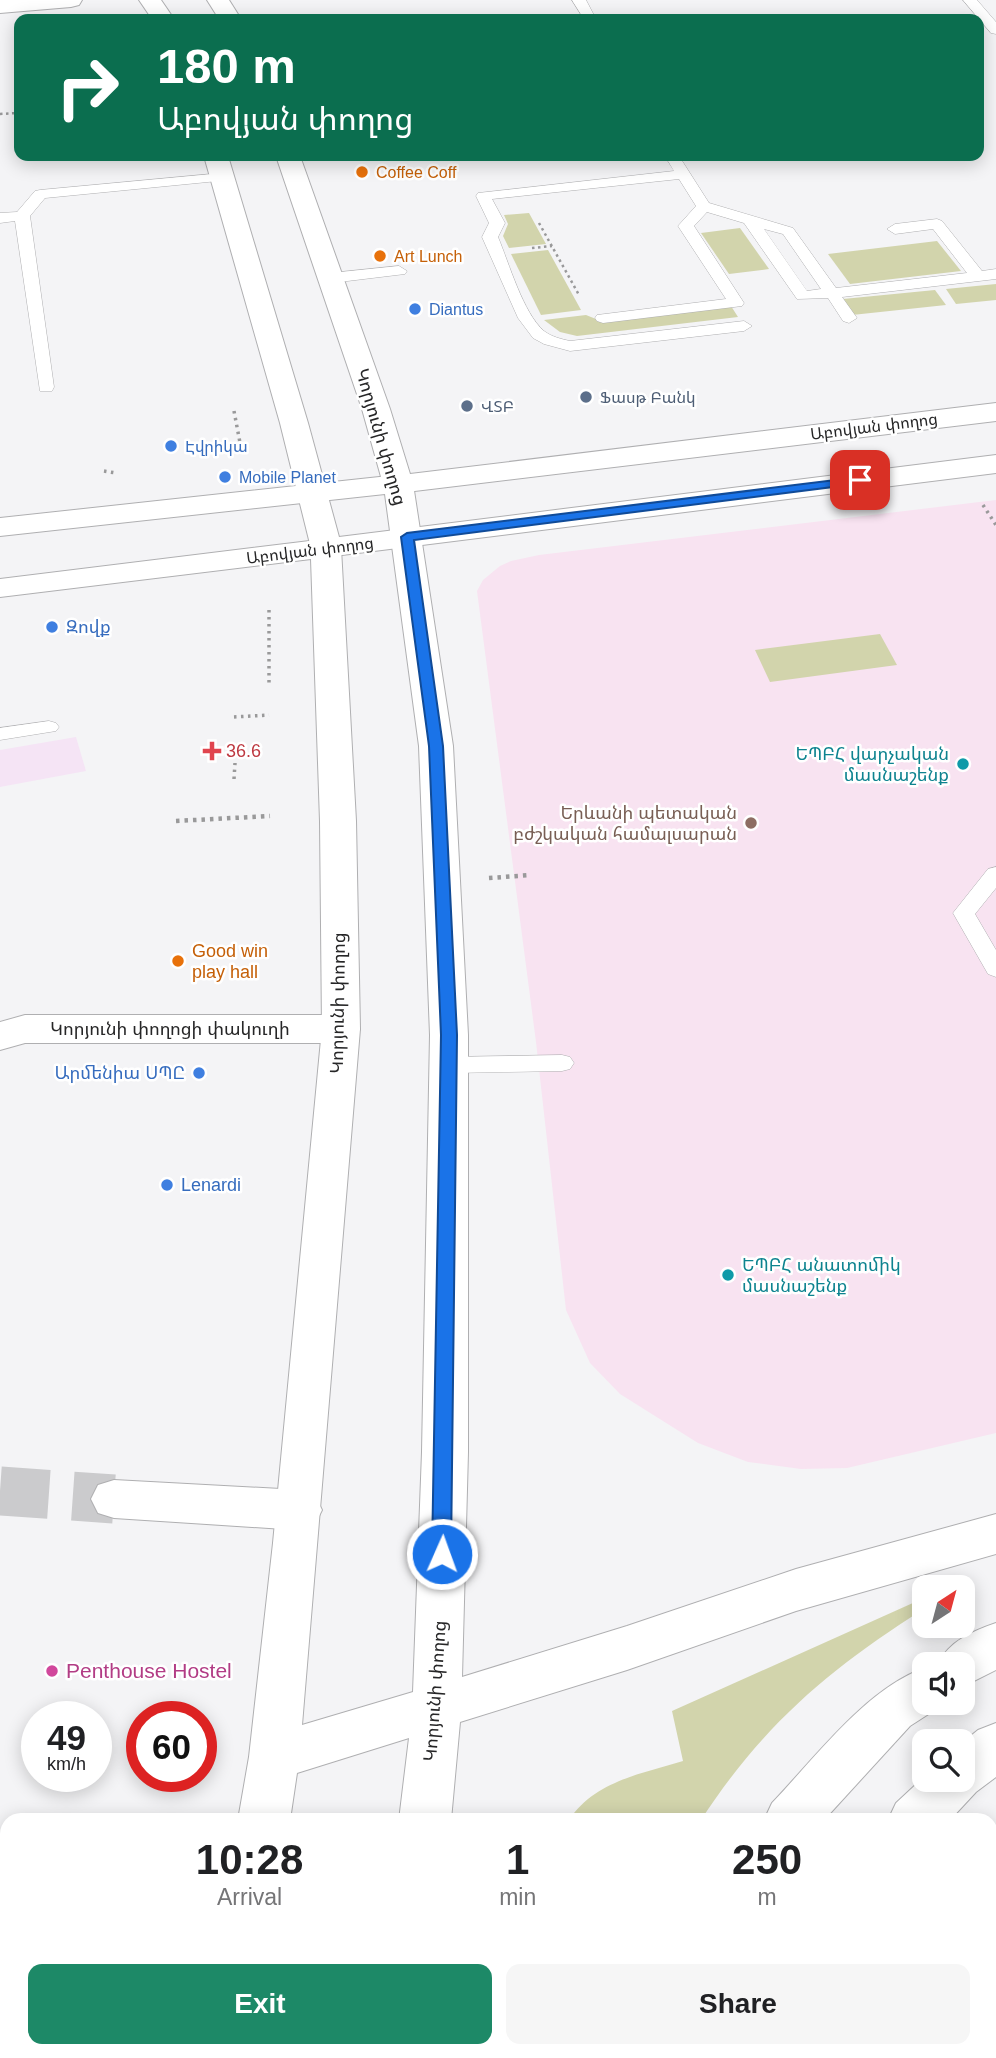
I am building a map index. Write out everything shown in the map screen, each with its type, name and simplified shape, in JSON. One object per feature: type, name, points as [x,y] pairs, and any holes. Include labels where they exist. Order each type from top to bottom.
[{"type":"main road","points":[[0,6],[71,0]]},
{"type":"main road","name":"Կորյունի փողոց","points":[[290,161],[376,409],[398,484],[436,746],[449,1065],[445,1452],[437,1706],[426,1813]]},
{"type":"main road","name":"Կորյունի փողոց","points":[[220,167],[326,548],[338,821],[341,1029],[299,1510],[274,1758],[265,1813]]},
{"type":"main road","name":"Աբովյան փողոց","points":[[0,527],[311,491],[398,484],[996,412]]},
{"type":"main road","name":"Աբովյան փողոց","points":[[0,588],[996,464]]},
{"type":"main road","name":"Կորյունի փողոցի փակուղի","points":[[0,1036],[25,1029],[341,1029]]},
{"type":"main road","points":[[114,1499],[299,1510]]},
{"type":"main road","points":[[274,1758],[627,1648],[796,1590],[996,1534]]},
{"type":"main road","points":[[975,1657],[996,1644]]},
{"type":"main road","points":[[797,1813],[893,1710],[912,1698]]},
{"type":"main road","points":[[975,1763],[996,1746]]},
{"type":"main road","points":[[922,1813],[944,1792]]},
{"type":"lane","points":[[970,0],[982,14]]},
{"type":"lane","points":[[984,16],[996,30]]},
{"type":"lane","points":[[675,161],[704,206],[788,231],[849,318]]},
{"type":"lane","points":[[0,218],[22,216],[40,194],[220,167]]},
{"type":"lane","points":[[683,174],[483,195],[497,223],[490,237],[493,263],[536,334],[550,342],[570,345],[744,327]]},
{"type":"lane","points":[[603,318],[736,303],[686,226],[704,206]]},
{"type":"lane","points":[[22,216],[46,387]]},
{"type":"lane","points":[[750,220],[803,296],[996,274]]},
{"type":"lane","points":[[895,229],[937,224],[978,276]]},
{"type":"lane","points":[[331,278],[399,271]]},
{"type":"lane","points":[[0,734],[49,727]]},
{"type":"lane","points":[[996,874],[964,913],[996,969]]},
{"type":"lane","points":[[449,1065],[562,1063]]},
{"type":"path","points":[[522,192],[588,312],[603,318]]},
{"type":"path","points":[[234,411],[242,448]]},
{"type":"path","points":[[978,496],[996,525]]},
{"type":"path","points":[[269,610],[269,687]]},
{"type":"path","points":[[234,717],[269,715]]},
{"type":"path","points":[[234,779],[235,763]]},
{"type":"path","points":[[176,821],[270,816]]},
{"type":"path","points":[[488,878],[531,875]]},
{"type":"shaded area","name":"Երևանի պետական բժշկական համալսարան","points":[[996,500],[996,1433],[847,1468],[801,1469],[748,1462],[698,1443],[620,1394],[590,1363],[566,1310],[536,1042],[477,591],[483,580],[500,566],[539,555]]},
{"type":"shaded area","points":[[76,737],[86,771],[0,787],[0,750]]},
{"type":"green space","points":[[529,213],[546,244],[509,248],[503,236],[508,224],[504,215]]},
{"type":"green space","points":[[740,228],[769,269],[729,274],[701,233]]},
{"type":"green space","points":[[937,241],[961,271],[850,284],[828,254]]},
{"type":"green space","points":[[548,250],[581,310],[541,315],[511,254]]},
{"type":"green space","points":[[996,284],[996,300],[956,304],[946,289]]},
{"type":"green space","points":[[935,290],[946,305],[852,315],[843,299]]},
{"type":"green space","points":[[731,306],[738,317],[577,336],[560,332],[544,320],[586,315],[601,321]]},
{"type":"green space","points":[[880,634],[897,665],[770,682],[755,650]]},
{"type":"green space","points":[[912,1603],[912,1617],[828,1677],[774,1727],[724,1786],[706,1813],[575,1813],[592,1796],[605,1788],[635,1775],[683,1761],[672,1711]]},
{"type":"tunnel","points":[[0,1491],[114,1499]]},
{"type":"place","name":"Coffee Coff","points":[[362,172]]},
{"type":"place","name":"Art Lunch","points":[[380,256]]},
{"type":"place","name":"Diantus","points":[[415,309]]},
{"type":"place","name":"Ֆասթ Բանկ","points":[[586,397]]},
{"type":"place","name":"ՎՏԲ","points":[[467,406]]},
{"type":"place","name":"Էվրիկա","points":[[171,446]]},
{"type":"place","name":"Mobile Planet","points":[[225,477]]},
{"type":"place","name":"Զովք","points":[[52,627]]},
{"type":"place","name":"36.6","points":[[212,751]]},
{"type":"place","name":"ԵՊԲՀ վարչական մասնաշենք","points":[[963,764]]},
{"type":"place","name":"Երևանի պետական բժշկական համալսարան","points":[[751,823]]},
{"type":"place","name":"Good win play hall","points":[[178,961]]},
{"type":"place","name":"Արմենիա ՍՊԸ","points":[[199,1073]]},
{"type":"place","name":"Lenardi","points":[[167,1185]]},
{"type":"place","name":"ԵՊԲՀ անատոմիկ մասնաշենք","points":[[728,1275]]},
{"type":"place","name":"Penthouse Hostel","points":[[52,1671]]},
{"type":"route","points":[[442,1554],[449,1035],[436,746],[407,537],[860,480]]}]
